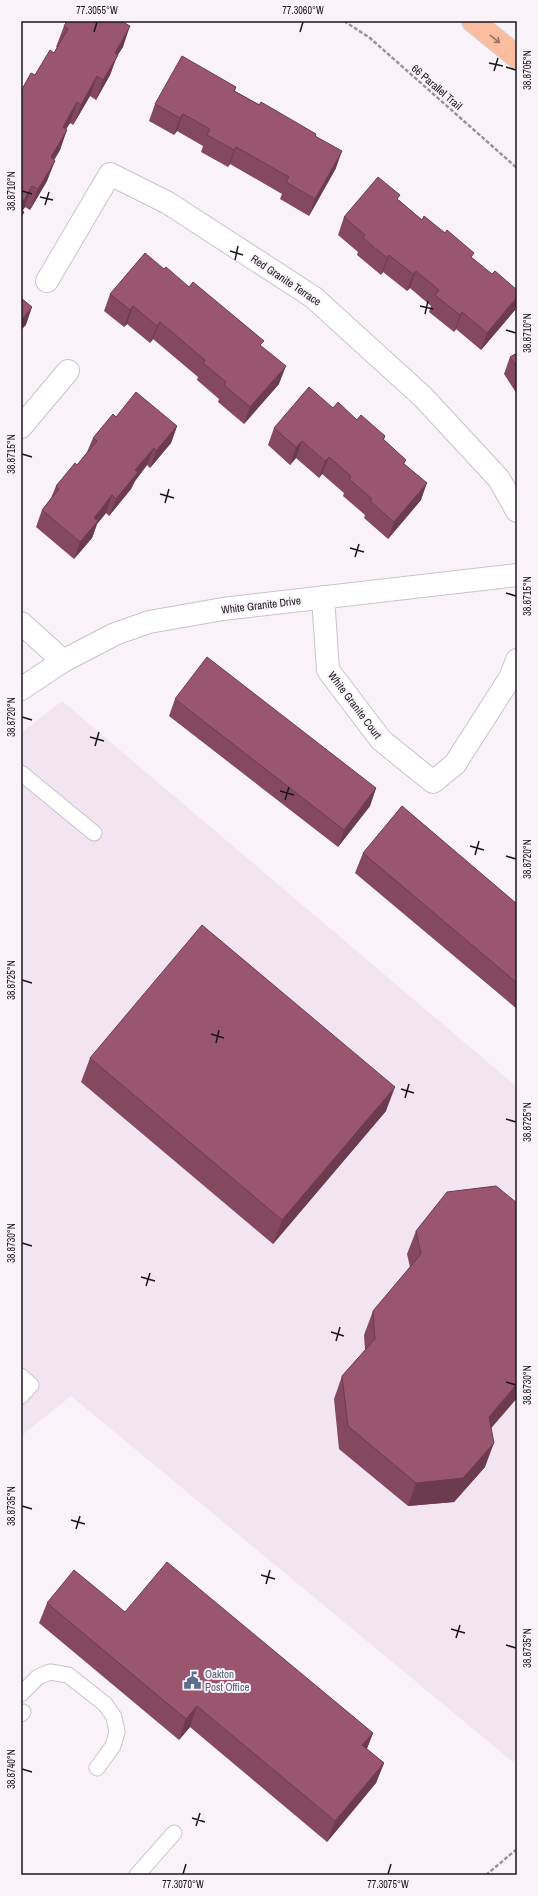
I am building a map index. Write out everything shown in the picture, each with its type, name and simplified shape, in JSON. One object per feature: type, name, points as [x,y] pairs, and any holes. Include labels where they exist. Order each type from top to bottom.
[{"type":"highway","points":[[473,21],[517,57]]},
{"type":"street","name":"Red Granite Terrace","points":[[47,281],[110,174],[168,203],[313,297],[423,397],[499,479],[517,512]]},
{"type":"street","points":[[21,426],[68,371]]},
{"type":"street","name":"White Granite Drive","points":[[21,689],[63,661],[115,634],[149,622],[223,609],[517,575]]},
{"type":"street","name":"White Granite Court","points":[[323,597],[328,670],[381,740],[432,782],[455,764],[510,678],[517,660]]},
{"type":"street","points":[[21,623],[63,661]]},
{"type":"lane","points":[[21,773],[94,833]]},
{"type":"lane","points":[[21,1376],[31,1385],[21,1396]]},
{"type":"lane","points":[[21,1694],[38,1677],[50,1672],[68,1675],[105,1704],[114,1717],[117,1732],[113,1746],[97,1768]]},
{"type":"lane","points":[[137,1875],[174,1833]]},
{"type":"path","name":"66 Parallel Trail","points":[[344,21],[370,38],[517,168]]},
{"type":"path","points":[[486,1875],[517,1849]]},
{"type":"shaded area","points":[[62,701],[517,1087],[517,1755],[513,1762],[71,1396],[21,1436],[21,733]]},
{"type":"building","points":[[67,21],[121,21],[130,26],[115,53],[118,55],[103,80],[97,76],[81,105],[77,102],[63,127],[67,130],[51,157],[55,161],[38,189],[32,186],[21,205],[21,91],[31,73],[35,75],[50,50],[54,53],[68,29],[64,26]]},
{"type":"building","points":[[182,56],[236,87],[234,91],[259,105],[261,102],[342,151],[315,199],[286,182],[289,177],[236,147],[234,150],[207,135],[210,129],[183,114],[180,118],[155,104]]},
{"type":"building","points":[[378,177],[400,195],[397,199],[422,220],[424,216],[445,233],[447,230],[474,253],[471,257],[492,274],[495,271],[517,290],[517,297],[487,333],[462,312],[460,315],[435,295],[439,290],[416,271],[413,274],[389,255],[387,258],[363,238],[365,235],[344,217]]},
{"type":"building","points":[[21,210],[24,212],[21,217]]},
{"type":"building","points":[[145,253],[164,269],[166,267],[189,287],[193,282],[264,341],[260,345],[286,366],[250,407],[224,385],[226,382],[203,363],[205,360],[160,322],[157,326],[133,306],[130,310],[110,294]]},
{"type":"building","points":[[21,298],[32,307],[21,320]]},
{"type":"building","points":[[517,353],[517,367],[510,357]]},
{"type":"building","points":[[309,387],[333,408],[338,402],[357,420],[361,415],[385,436],[383,439],[406,460],[403,463],[427,483],[394,522],[370,501],[372,499],[349,479],[351,476],[329,457],[325,461],[302,441],[296,447],[274,428]]},
{"type":"building","points":[[136,392],[177,426],[156,451],[154,448],[135,470],[138,472],[116,499],[112,495],[94,518],[98,521],[80,542],[42,510],[59,489],[56,486],[75,463],[77,465],[97,441],[93,438],[113,414],[116,417]]},
{"type":"building","points":[[207,657],[376,788],[344,830],[175,699]]},
{"type":"building","points":[[402,806],[517,904],[517,983],[363,853]]},
{"type":"building","points":[[202,925],[395,1087],[282,1220],[90,1058]]},
{"type":"building","points":[[496,1186],[517,1203],[517,1384],[489,1417],[494,1443],[463,1478],[416,1483],[348,1426],[342,1376],[375,1339],[373,1311],[421,1254],[416,1231],[447,1192]]},
{"type":"building","name":"Oakton Post Office","points":[[167,1562],[373,1733],[362,1745],[384,1763],[335,1821],[197,1706],[186,1719],[47,1603],[74,1570],[125,1612]]},
{"type":"place","name":"Oakton Post Office","points":[[192,1680]]}]
